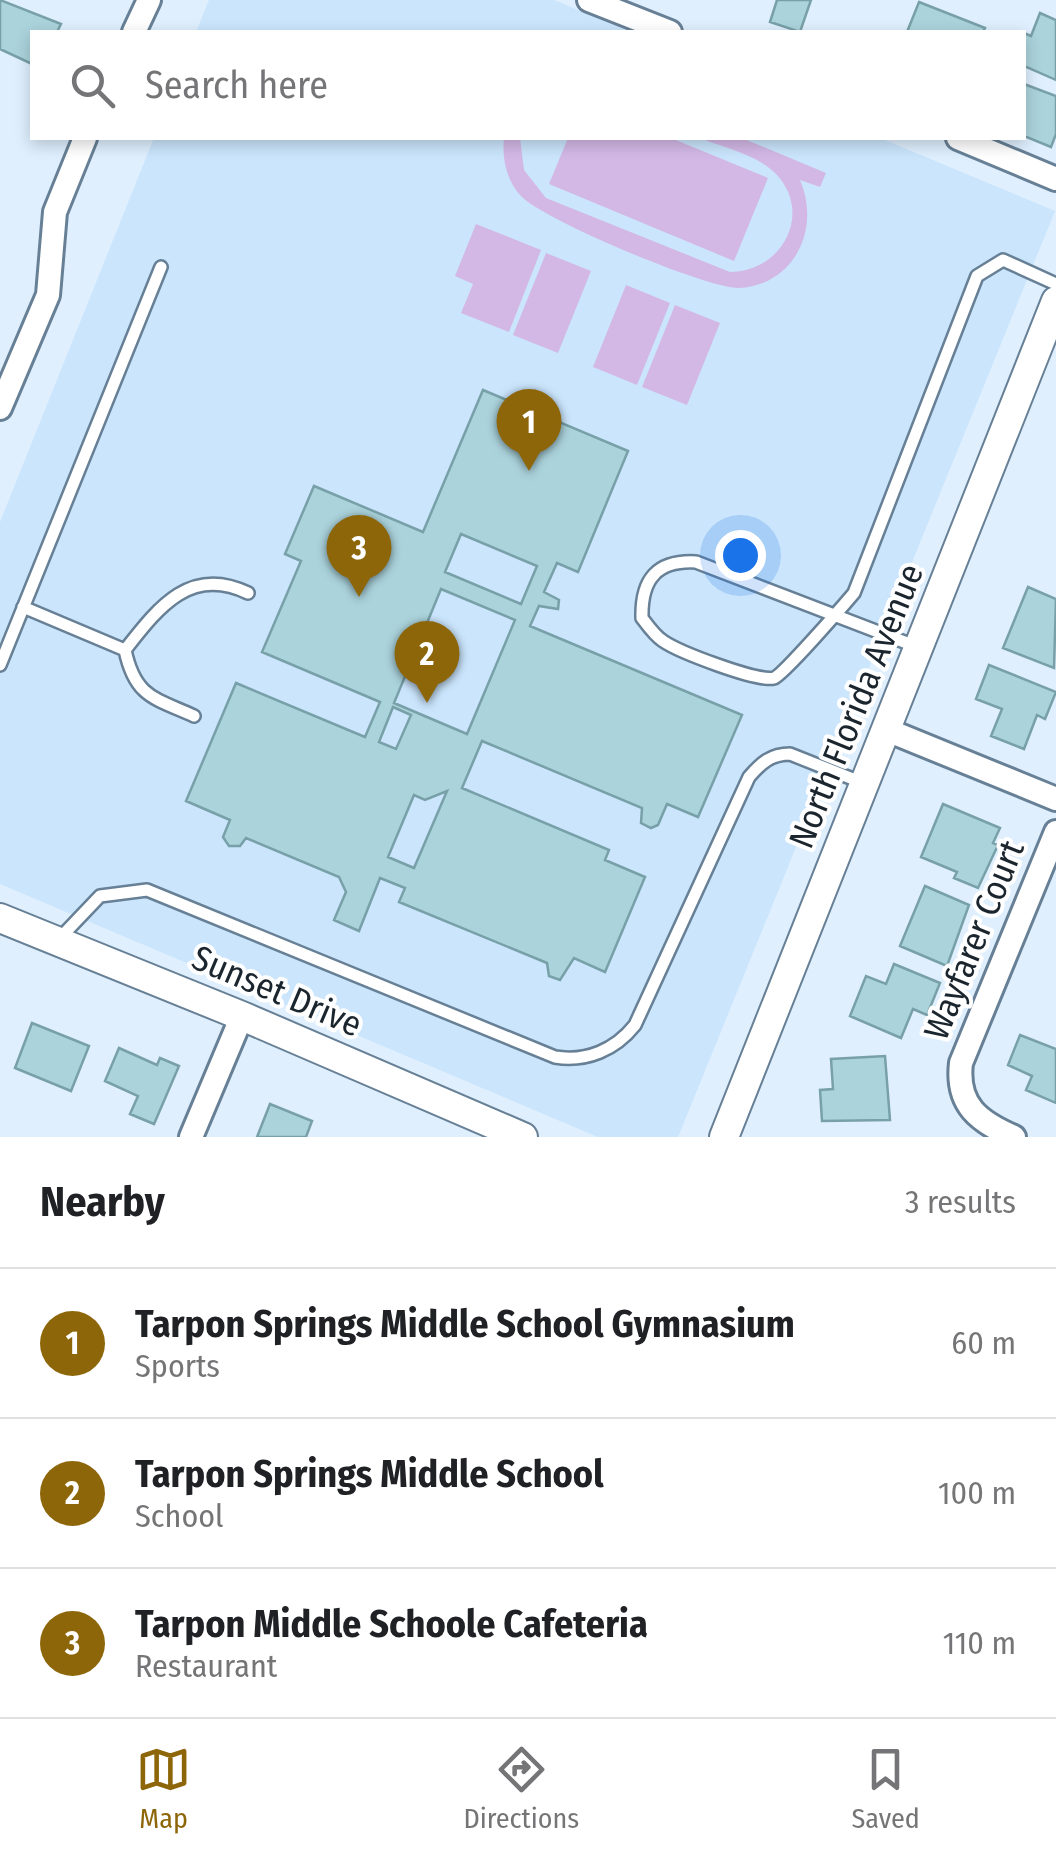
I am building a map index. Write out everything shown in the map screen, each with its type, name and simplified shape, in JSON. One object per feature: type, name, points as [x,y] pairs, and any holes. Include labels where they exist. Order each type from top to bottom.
[{"type":"street","points":[[135,30],[149,0]]},
{"type":"street","points":[[589,0],[665,30]]},
{"type":"street","points":[[0,408],[48,295],[56,212],[84,140]]},
{"type":"street","points":[[963,140],[1056,178]]},
{"type":"street","name":"North Florida Avenue","points":[[724,1137],[1056,301]]},
{"type":"street","points":[[887,730],[1056,799]]},
{"type":"street","name":"Wayfarer Court","points":[[1014,1137],[986,1125],[965,1104],[960,1063],[1056,832]]},
{"type":"street","name":"Sunset Drive","points":[[0,918],[242,1016],[523,1137]]},
{"type":"street","points":[[191,1137],[242,1016]]},
{"type":"lane","points":[[920,648],[835,616],[696,562],[673,561],[661,566],[641,599],[642,618],[662,641],[755,678],[772,679],[786,672],[812,634],[835,616],[854,593],[977,276],[1003,260],[1056,284]]},
{"type":"lane","points":[[0,665],[161,266]]},
{"type":"lane","points":[[125,650],[162,605],[190,588],[216,580],[248,592]]},
{"type":"lane","points":[[23,607],[125,650]]},
{"type":"lane","points":[[125,650],[132,680],[143,692],[194,716]]},
{"type":"lane","points":[[57,942],[100,896],[123,890],[148,890],[554,1057],[596,1054],[623,1040],[635,1026],[749,777],[759,766],[779,754],[790,754],[866,784]]},
{"type":"shaded area","points":[[209,0],[554,0],[626,30],[197,30]]},
{"type":"shaded area","points":[[153,140],[885,140],[1055,211],[678,1137],[598,1137],[0,884],[0,522]]},
{"type":"shaded area","points":[[504,140],[520,140],[524,170],[546,198],[730,272],[748,269],[777,252],[792,223],[792,206],[787,190],[769,167],[705,140],[747,140],[826,173],[820,187],[800,180],[806,198],[805,234],[788,265],[775,277],[739,288],[661,265],[558,220],[520,195],[504,161]]},
{"type":"shaded area","points":[[567,140],[676,140],[768,178],[734,261],[549,184]]},
{"type":"shaded area","points":[[476,224],[541,250],[509,332],[461,313],[473,284],[455,276]]},
{"type":"shaded area","points":[[546,253],[591,271],[558,353],[513,335]]},
{"type":"shaded area","points":[[626,285],[670,303],[637,385],[593,367]]},
{"type":"shaded area","points":[[675,305],[720,323],[687,405],[642,387]]},
{"type":"building","points":[[0,0],[61,24],[58,30],[30,30],[30,63],[0,49]]},
{"type":"building","points":[[777,0],[811,0],[801,30],[770,22]]},
{"type":"building","points":[[919,2],[985,28],[984,30],[908,30]]},
{"type":"building","points":[[1040,13],[1056,20],[1056,80],[1026,67],[1026,34],[1031,36]]},
{"type":"building","points":[[1026,85],[1056,96],[1056,134],[1051,147],[1026,137]]},
{"type":"building","points":[[483,390],[628,451],[578,572],[557,563],[544,592],[559,600],[558,609],[539,606],[530,626],[742,715],[698,817],[667,804],[658,825],[651,828],[641,823],[642,808],[482,741],[462,788],[609,850],[605,860],[645,877],[605,972],[574,958],[560,980],[549,976],[547,963],[399,902],[405,888],[380,878],[359,931],[334,920],[346,892],[339,877],[246,838],[240,846],[229,846],[223,837],[230,820],[186,801],[236,683],[365,737],[380,702],[262,652],[301,561],[285,554],[314,486],[423,532]],"holes":[[[461,534],[537,566],[521,604],[445,572]],[[441,589],[515,620],[467,734],[394,703]],[[393,707],[411,715],[396,749],[379,742]],[[447,791],[414,868],[388,857],[414,795],[425,800]]]},
{"type":"building","points":[[1028,587],[1056,599],[1054,668],[1003,648]]},
{"type":"building","points":[[989,665],[1056,692],[1045,719],[1037,715],[1024,749],[991,736],[1002,709],[976,699]]},
{"type":"building","points":[[943,804],[1000,828],[993,843],[998,845],[978,888],[954,878],[957,872],[921,857]]},
{"type":"building","points":[[925,886],[969,905],[947,966],[900,946]]},
{"type":"building","points":[[894,964],[940,983],[927,1015],[913,1009],[901,1038],[850,1016],[866,976],[886,984]]},
{"type":"building","points":[[32,1023],[89,1046],[71,1091],[15,1068]]},
{"type":"building","points":[[1020,1035],[1056,1049],[1056,1103],[1026,1090],[1032,1076],[1008,1065]]},
{"type":"building","points":[[119,1048],[157,1065],[160,1058],[179,1066],[154,1124],[130,1114],[138,1096],[105,1081]]},
{"type":"building","points":[[885,1056],[890,1120],[822,1121],[820,1090],[833,1089],[831,1059]]},
{"type":"building","points":[[270,1104],[312,1121],[306,1137],[257,1137]]},
{"type":"place","name":"Tarpon Springs Middle School Gymnasium","points":[[529,471]]},
{"type":"place","name":"Tarpon Middle Schoole Cafeteria","points":[[359,597]]},
{"type":"place","name":"Tarpon Springs Middle School","points":[[427,703]]}]
